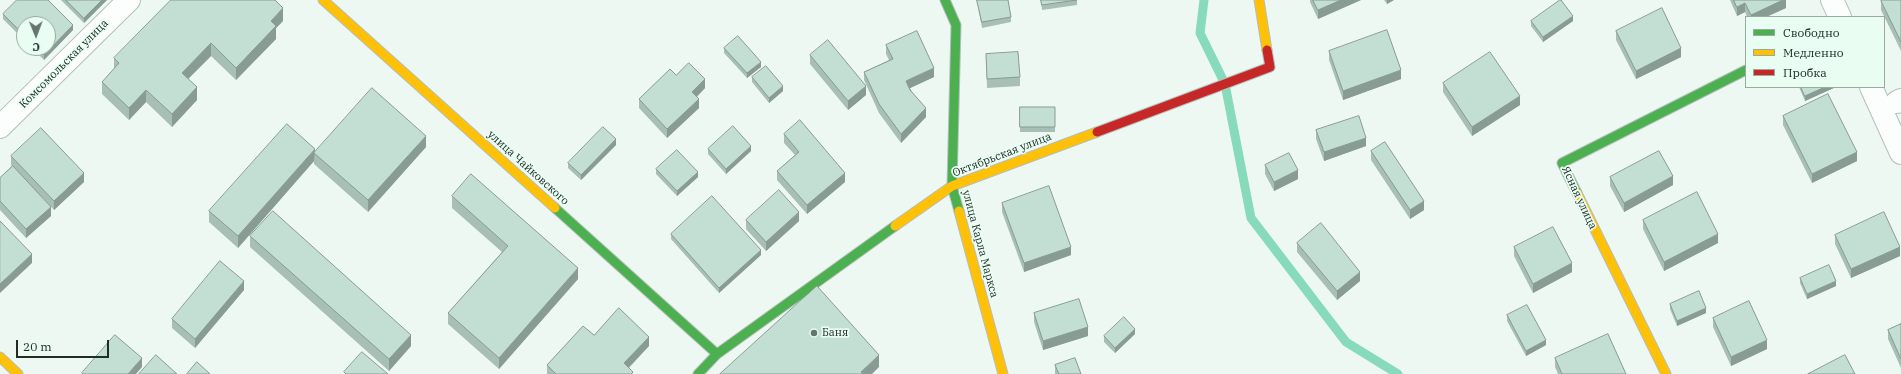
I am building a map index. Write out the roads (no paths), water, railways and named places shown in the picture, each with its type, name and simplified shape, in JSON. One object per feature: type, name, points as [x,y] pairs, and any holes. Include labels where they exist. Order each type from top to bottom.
[{"type":"street","name":"Комсомольская улица","points":[[0,127],[129,0]]},
{"type":"street","name":"улица Чайковского","points":[[323,0],[717,354]]},
{"type":"street","name":"улица Карла Маркса","points":[[945,0],[956,25],[952,186],[1003,374]]},
{"type":"street","name":"Октябрьская улица","points":[[698,374],[717,354],[952,186],[1270,67],[1259,0]]},
{"type":"street","points":[[1832,0],[1840,16]]},
{"type":"street","name":"Ясная улица","points":[[1666,374],[1562,163],[1745,71]]},
{"type":"street","points":[[1871,88],[1901,153]]},
{"type":"street","points":[[0,357],[18,374]]},
{"type":"waterway","points":[[1204,0],[1200,33],[1225,84],[1251,218],[1346,342],[1398,374]]},
{"type":"place","name":"Баня","points":[[814,333]]}]
